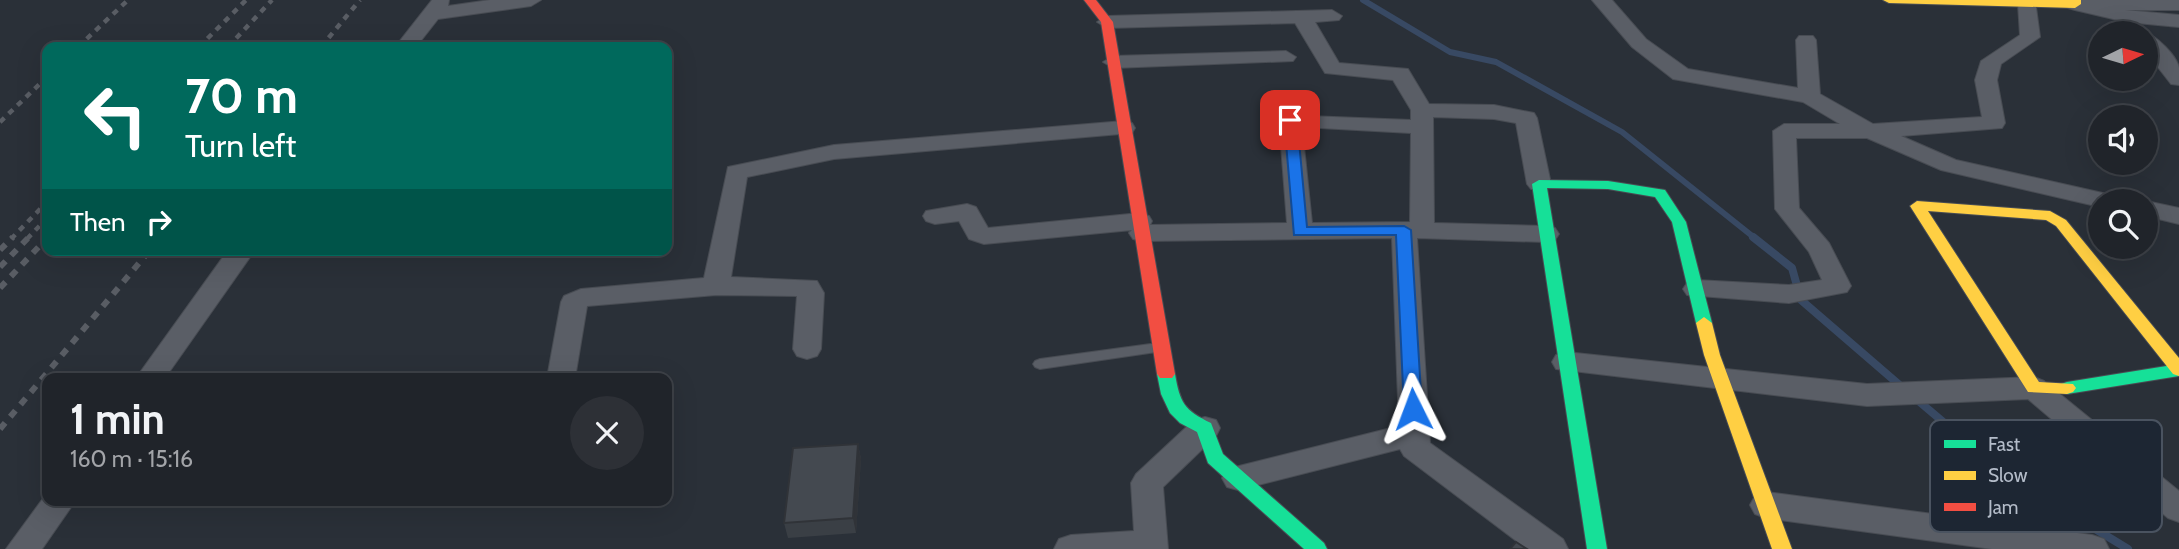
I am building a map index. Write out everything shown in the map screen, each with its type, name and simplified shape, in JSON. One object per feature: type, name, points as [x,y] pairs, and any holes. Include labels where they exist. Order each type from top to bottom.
[{"type":"street","points":[[409,42],[438,7],[531,0]]},
{"type":"street","points":[[1090,0],[1107,22],[1171,402],[1184,418],[1205,428],[1215,458],[1317,549]]},
{"type":"street","points":[[1602,0],[1639,43],[1681,74],[1809,97],[1870,131],[1949,165],[2088,197]]},
{"type":"street","points":[[1889,0],[2179,4]]},
{"type":"street","points":[[2075,2],[2126,16],[2179,21]]},
{"type":"street","points":[[1696,289],[1789,293],[1838,286],[1820,249],[1787,209],[1784,131],[1870,131],[1994,123],[1986,80],[1991,61],[2030,37],[2028,4]]},
{"type":"street","points":[[1107,22],[1332,16]]},
{"type":"street","points":[[2126,16],[2130,21]]},
{"type":"street","points":[[1302,17],[1332,69],[1400,74],[1422,119],[1413,231],[1415,448],[1551,549]]},
{"type":"street","points":[[1806,40],[1809,97]]},
{"type":"street","points":[[2158,54],[2179,79]]},
{"type":"street","points":[[1113,62],[1286,57]]},
{"type":"street","points":[[1300,232],[1290,120],[1422,119],[1494,111],[1526,118],[1597,549]]},
{"type":"street","points":[[716,286],[736,172],[834,152],[1124,128]]},
{"type":"street","points":[[1539,184],[1608,185],[1660,193],[1679,222],[1712,355],[1782,549]]},
{"type":"street","points":[[1566,362],[1723,382],[1867,396],[2034,388],[2066,388],[2179,370],[2061,223],[2050,216],[1920,204],[1917,206],[2034,388],[2072,420]]},
{"type":"street","points":[[935,216],[967,212],[978,233],[984,236],[1141,227],[1300,232],[1546,234]]},
{"type":"street","points":[[2158,212],[2179,216]]},
{"type":"street","points":[[154,373],[238,256]]},
{"type":"street","points":[[562,373],[574,302],[581,298],[716,286],[808,287],[811,293],[807,349]]},
{"type":"street","points":[[1071,549],[1151,546],[1147,483],[1205,428]]},
{"type":"street","points":[[1238,478],[1414,434]]},
{"type":"street","points":[[2162,495],[2179,509]]},
{"type":"street","points":[[1766,505],[1930,527]]},
{"type":"street","points":[[23,549],[55,506]]},
{"type":"street","points":[[1966,532],[2092,549]]},
{"type":"lane","points":[[1040,364],[1162,348]]},
{"type":"building","points":[[858,444],[853,518],[784,523],[793,448]]},
{"type":"building","points":[[1516,542],[1527,549],[1510,549]]},
{"type":"waterway","points":[[1363,0],[1450,52],[1496,62],[1622,132],[1756,239]]},
{"type":"waterway","points":[[1753,237],[1792,268],[1801,300],[1903,388]]},
{"type":"waterway","points":[[1915,398],[1941,420]]},
{"type":"waterway","points":[[2100,532],[2128,549]]},
{"type":"railway","points":[[83,42],[128,0]]},
{"type":"railway","points":[[204,42],[246,0]]},
{"type":"railway","points":[[233,42],[272,0]]},
{"type":"railway","points":[[325,42],[360,0]]},
{"type":"railway","points":[[0,122],[42,82]]},
{"type":"railway","points":[[11,239],[42,207]]},
{"type":"railway","points":[[27,239],[42,223]]},
{"type":"railway","points":[[0,267],[29,237]]},
{"type":"railway","points":[[0,250],[11,239]]},
{"type":"railway","points":[[0,288],[42,243]]},
{"type":"railway","points":[[47,373],[145,256]]},
{"type":"railway","points":[[0,429],[42,379]]},
{"type":"traffic: fast","points":[[1597,549],[1539,184],[1608,185],[1660,193],[1679,222],[1704,323]]},
{"type":"traffic: fast","points":[[2067,388],[2179,370]]},
{"type":"traffic: fast","points":[[1166,374],[1176,408],[1205,428],[1215,458],[1317,549]]},
{"type":"traffic: slow","points":[[1889,0],[2075,4],[2075,0]]},
{"type":"traffic: slow","points":[[2067,388],[2034,388],[1917,206],[2050,216],[2061,223],[2179,370]]},
{"type":"traffic: slow","points":[[1704,323],[1712,355],[1782,549]]},
{"type":"traffic: jam","points":[[1090,0],[1107,22],[1166,374]]},
{"type":"route","points":[[1290,120],[1300,232],[1404,230],[1413,409]]}]
